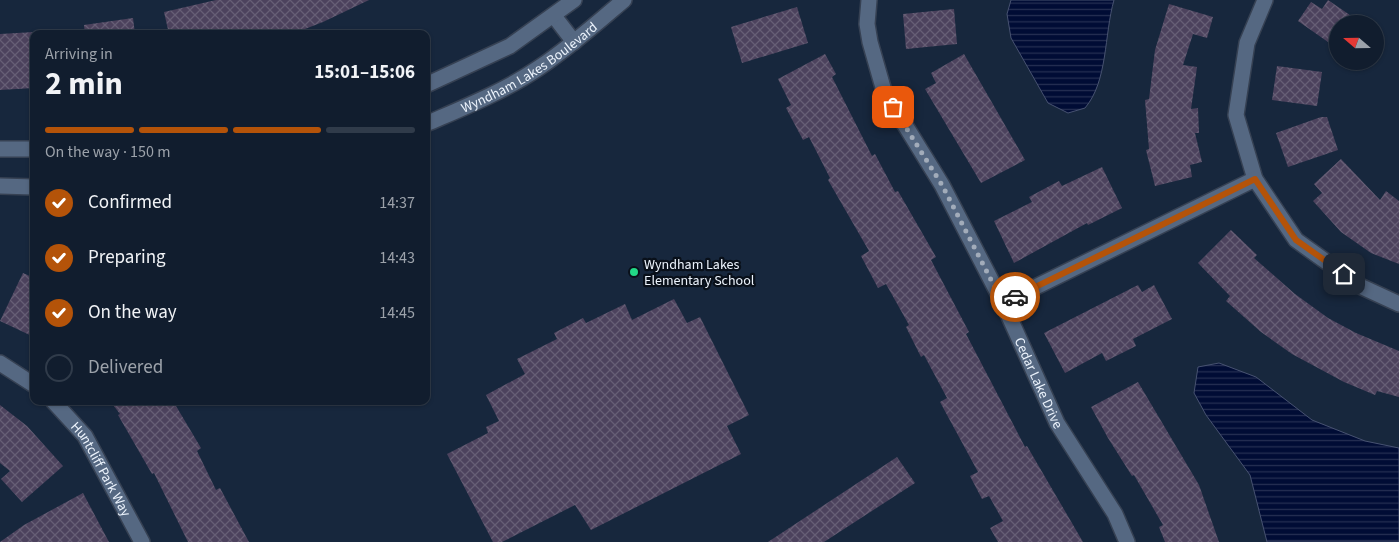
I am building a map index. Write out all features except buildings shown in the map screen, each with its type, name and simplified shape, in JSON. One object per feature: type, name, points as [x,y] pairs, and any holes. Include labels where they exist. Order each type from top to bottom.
[{"type":"street","name":"Wyndham Lakes Boulevard","points":[[430,83],[510,46],[574,0]]},
{"type":"street","name":"Wyndham Lakes Boulevard","points":[[430,122],[489,96],[522,77],[574,42],[624,0]]},
{"type":"street","name":"Cedar Lake Drive","points":[[869,0],[867,24],[884,92],[942,185],[1003,303],[1057,423],[1115,514],[1127,542]]},
{"type":"street","points":[[1265,0],[1247,43],[1236,115],[1255,179],[1296,240],[1360,286],[1399,304]]},
{"type":"street","points":[[554,16],[574,42]]},
{"type":"street","points":[[0,149],[30,149]]},
{"type":"street","points":[[1003,303],[1255,179]]},
{"type":"street","points":[[0,186],[30,187]]},
{"type":"street","points":[[0,362],[30,382]]},
{"type":"street","name":"Huntcliff Park Way","points":[[57,405],[85,436],[142,542]]},
{"type":"water","points":[[1011,0],[1114,0],[1102,71],[1098,85],[1085,108],[1068,113],[1048,103],[1011,38],[1007,14]]},
{"type":"water","points":[[1219,363],[1256,377],[1312,420],[1365,441],[1399,448],[1399,542],[1267,542],[1250,475],[1206,415],[1194,393],[1198,367]]},
{"type":"way so far","points":[[893,107],[942,185],[1003,303],[1015,297]]},
{"type":"place","name":"Wyndham Lakes Elementary School","points":[[634,272]]},
{"type":"route","points":[[1015,297],[1255,179],[1296,240],[1344,274]]}]
